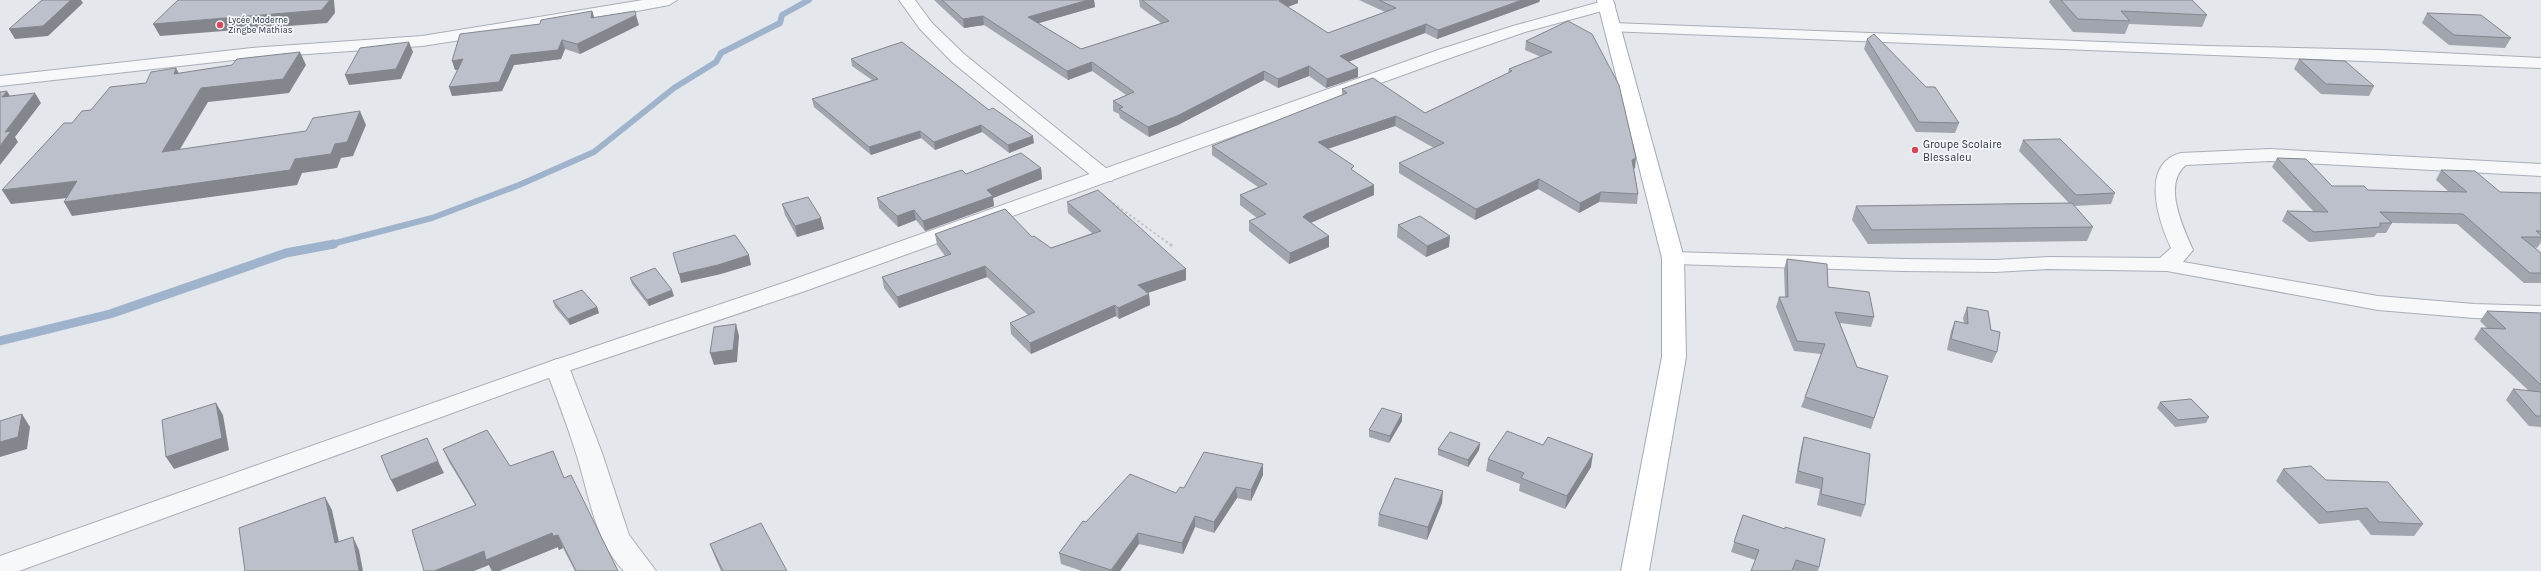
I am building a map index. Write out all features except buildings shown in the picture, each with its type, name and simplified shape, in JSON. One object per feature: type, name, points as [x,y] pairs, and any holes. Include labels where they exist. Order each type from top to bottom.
[{"type":"main road","points":[[1606,2],[1673,258],[1674,357],[1635,571]]},
{"type":"street","points":[[0,81],[252,52],[422,41],[566,20],[669,0]]},
{"type":"street","points":[[907,0],[926,26],[958,58],[1096,180]]},
{"type":"street","points":[[0,567],[557,367],[804,284],[1490,38],[1606,2]]},
{"type":"street","points":[[1613,28],[2207,51],[2381,55],[2541,63]]},
{"type":"street","points":[[2172,265],[2170,259],[2182,250],[2166,202],[2166,174],[2172,163],[2181,159],[2270,155],[2541,170]]},
{"type":"street","points":[[1673,258],[1904,265],[1995,266],[2048,263],[2172,265],[2198,272],[2378,303],[2474,311],[2541,313]]},
{"type":"street","points":[[557,367],[594,466],[608,523],[618,545],[642,571]]},
{"type":"path","points":[[1096,180],[1172,246]]},
{"type":"waterway","points":[[328,245],[432,218],[519,185],[594,152],[674,88],[716,62],[721,53],[780,23],[782,15],[809,0]]},
{"type":"waterway","points":[[0,341],[110,314],[286,253],[334,244]]},
{"type":"place","name":"Lycée Moderne Zingbe Mathias","points":[[220,25]]},
{"type":"place","name":"Groupe Scolaire Blessaleu","points":[[1915,150]]}]
